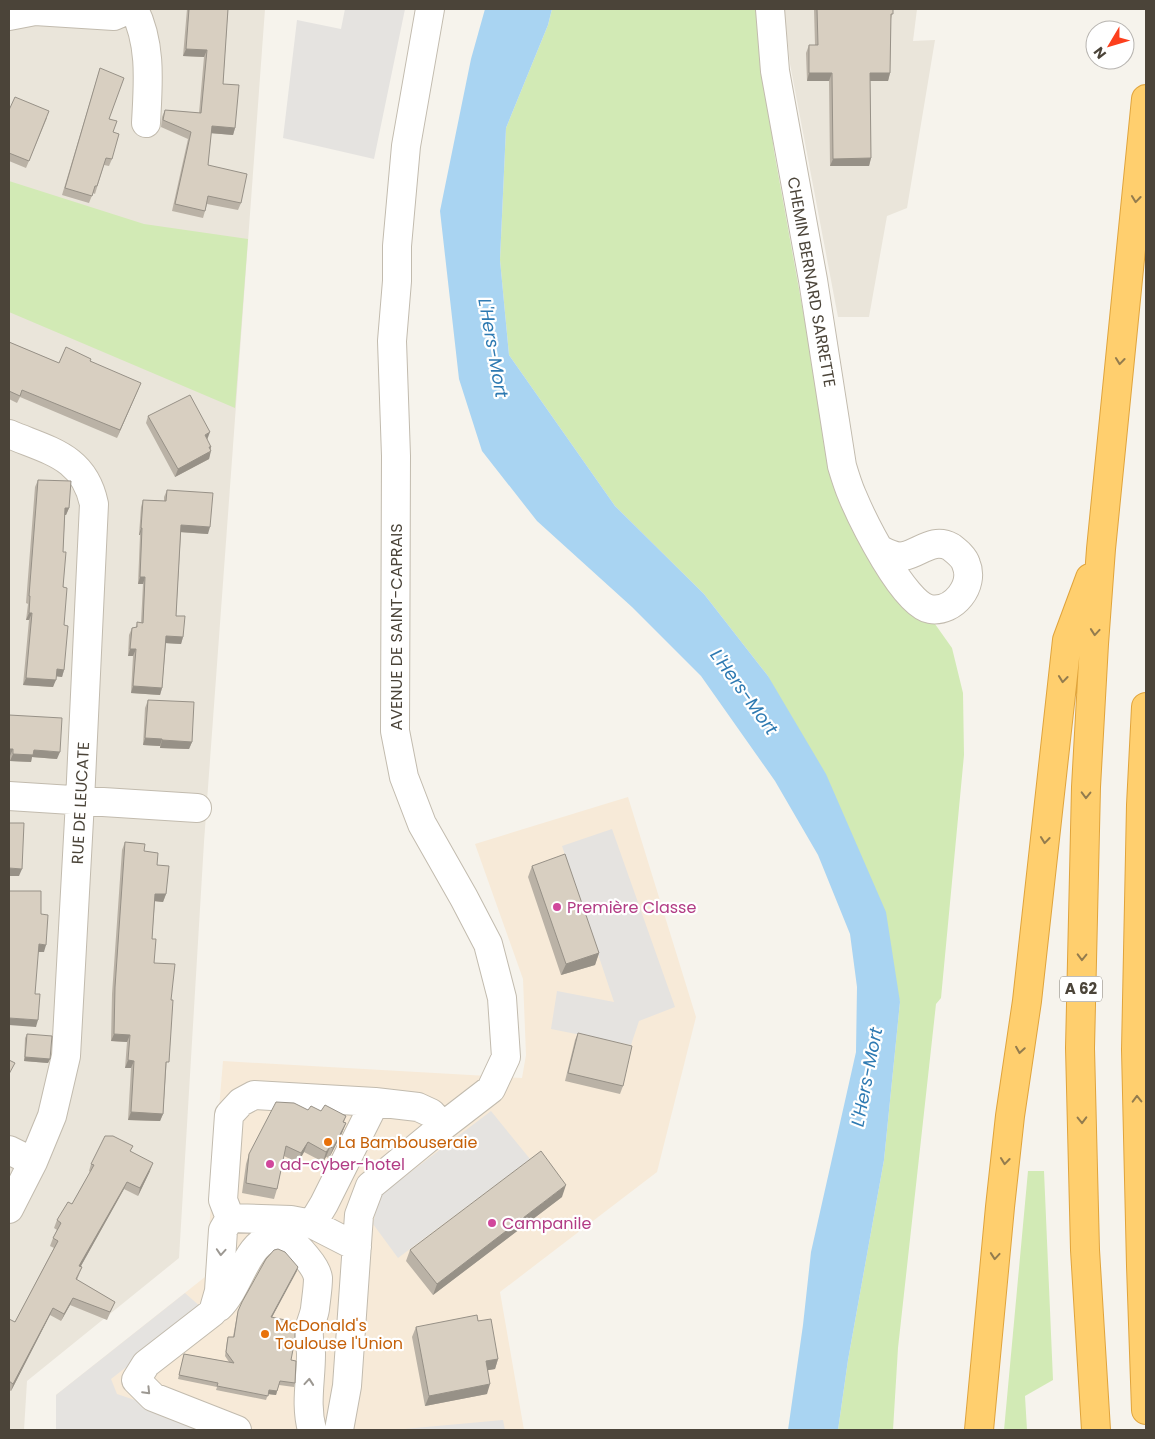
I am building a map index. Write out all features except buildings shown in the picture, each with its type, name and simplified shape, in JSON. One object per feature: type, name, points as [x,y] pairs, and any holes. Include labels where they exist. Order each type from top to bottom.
[{"type":"highway","name":"A 62","points":[[1096,1430],[1085,1250],[1080,1048],[1086,787],[1101,549],[1146,99]]},
{"type":"highway","points":[[979,1430],[1010,1116],[1027,1001],[1067,640],[1101,549]]},
{"type":"highway","points":[[1146,707],[1141,805],[1136,1050],[1146,1410]]},
{"type":"street","points":[[9,16],[35,11],[114,16],[130,9]]},
{"type":"street","points":[[134,9],[140,22],[147,52],[146,123]]},
{"type":"street","name":"AVENUE DE SAINT-CAPRAIS","points":[[339,1430],[347,1386],[359,1215],[370,1186],[442,1126],[491,1089],[506,1057],[502,998],[488,944],[422,824],[404,778],[395,731],[396,456],[392,341],[397,280],[396,246],[406,146],[430,9]]},
{"type":"street","name":"CHEMIN BERNARD SARRETTE","points":[[770,9],[775,72],[813,280],[842,466],[851,494],[879,549]]},
{"type":"street","name":"RUE DE LEUCATE","points":[[9,434],[62,456],[76,466],[88,484],[94,504],[66,1056],[52,1116],[33,1162],[9,1209]]},
{"type":"street","points":[[9,796],[197,808]]},
{"type":"street","points":[[230,1218],[223,1200],[230,1115],[241,1102],[254,1095],[375,1102],[418,1107],[431,1113],[442,1126]]},
{"type":"street","points":[[312,1224],[375,1102]]},
{"type":"street","points":[[9,1150],[33,1162]]},
{"type":"street","points":[[230,1218],[291,1220],[312,1224],[357,1247]]},
{"type":"street","points":[[213,1312],[219,1291],[223,1230],[230,1218]]},
{"type":"street","points":[[237,1430],[152,1397],[136,1380],[146,1364],[226,1300],[254,1251],[263,1241],[276,1236],[289,1238],[299,1247],[314,1266],[318,1276],[315,1310],[309,1332],[311,1353],[308,1389],[309,1418],[312,1430]]},
{"type":"shaded area","points":[[9,9],[265,9],[204,842],[179,1258],[27,1381],[24,1430],[9,1430]]},
{"type":"shaded area","points":[[345,9],[405,9],[374,159],[283,138],[297,20],[341,29]]},
{"type":"shaded area","points":[[784,9],[917,9],[913,41],[935,40],[907,208],[887,216],[869,317],[838,317],[790,64]]},
{"type":"shaded area","points":[[628,797],[696,1017],[657,1172],[500,1292],[524,1430],[56,1430],[56,1395],[205,1277],[223,1061],[522,1078],[526,1055],[523,979],[475,844]]},
{"type":"shaded area","points":[[612,829],[675,1007],[639,1021],[631,1045],[551,1029],[557,991],[614,1002],[562,846]]},
{"type":"shaded area","points":[[491,1111],[530,1159],[398,1258],[373,1224],[379,1196]]},
{"type":"shaded area","points":[[185,1293],[202,1308],[111,1379],[117,1394],[224,1430],[56,1430],[56,1395]]},
{"type":"shaded area","points":[[503,1420],[505,1430],[393,1430]]},
{"type":"green space","points":[[552,9],[759,9],[758,22],[774,151],[824,427],[915,613],[935,624],[952,648],[963,693],[964,755],[941,998],[936,1004],[898,1348],[893,1430],[838,1430],[848,1360],[884,1160],[900,1002],[768,676],[704,594],[615,506],[509,355],[500,260],[506,128],[548,25]]},
{"type":"green space","points":[[9,181],[144,224],[248,239],[235,408],[9,312]]},
{"type":"green space","points":[[1028,1171],[1044,1171],[1053,1380],[1025,1396],[1027,1430],[1004,1430]]},
{"type":"water","name":"L'Hers-Mort","points":[[485,9],[552,9],[548,25],[506,128],[500,260],[509,355],[615,506],[704,594],[768,676],[826,774],[886,912],[900,1002],[884,1160],[848,1360],[838,1430],[788,1430],[811,1252],[856,1052],[857,987],[850,934],[818,855],[775,781],[701,676],[632,607],[537,521],[482,451],[459,379],[440,211],[471,59]]},
{"type":"place","name":"Première Classe","points":[[557,907]]},
{"type":"place","name":"La Bambouseraie","points":[[328,1142]]},
{"type":"place","name":"ad-cyber-hotel","points":[[270,1164]]},
{"type":"place","name":"Campanile","points":[[492,1223]]},
{"type":"place","name":"McDonald's Toulouse l'Union","points":[[265,1334]]}]
